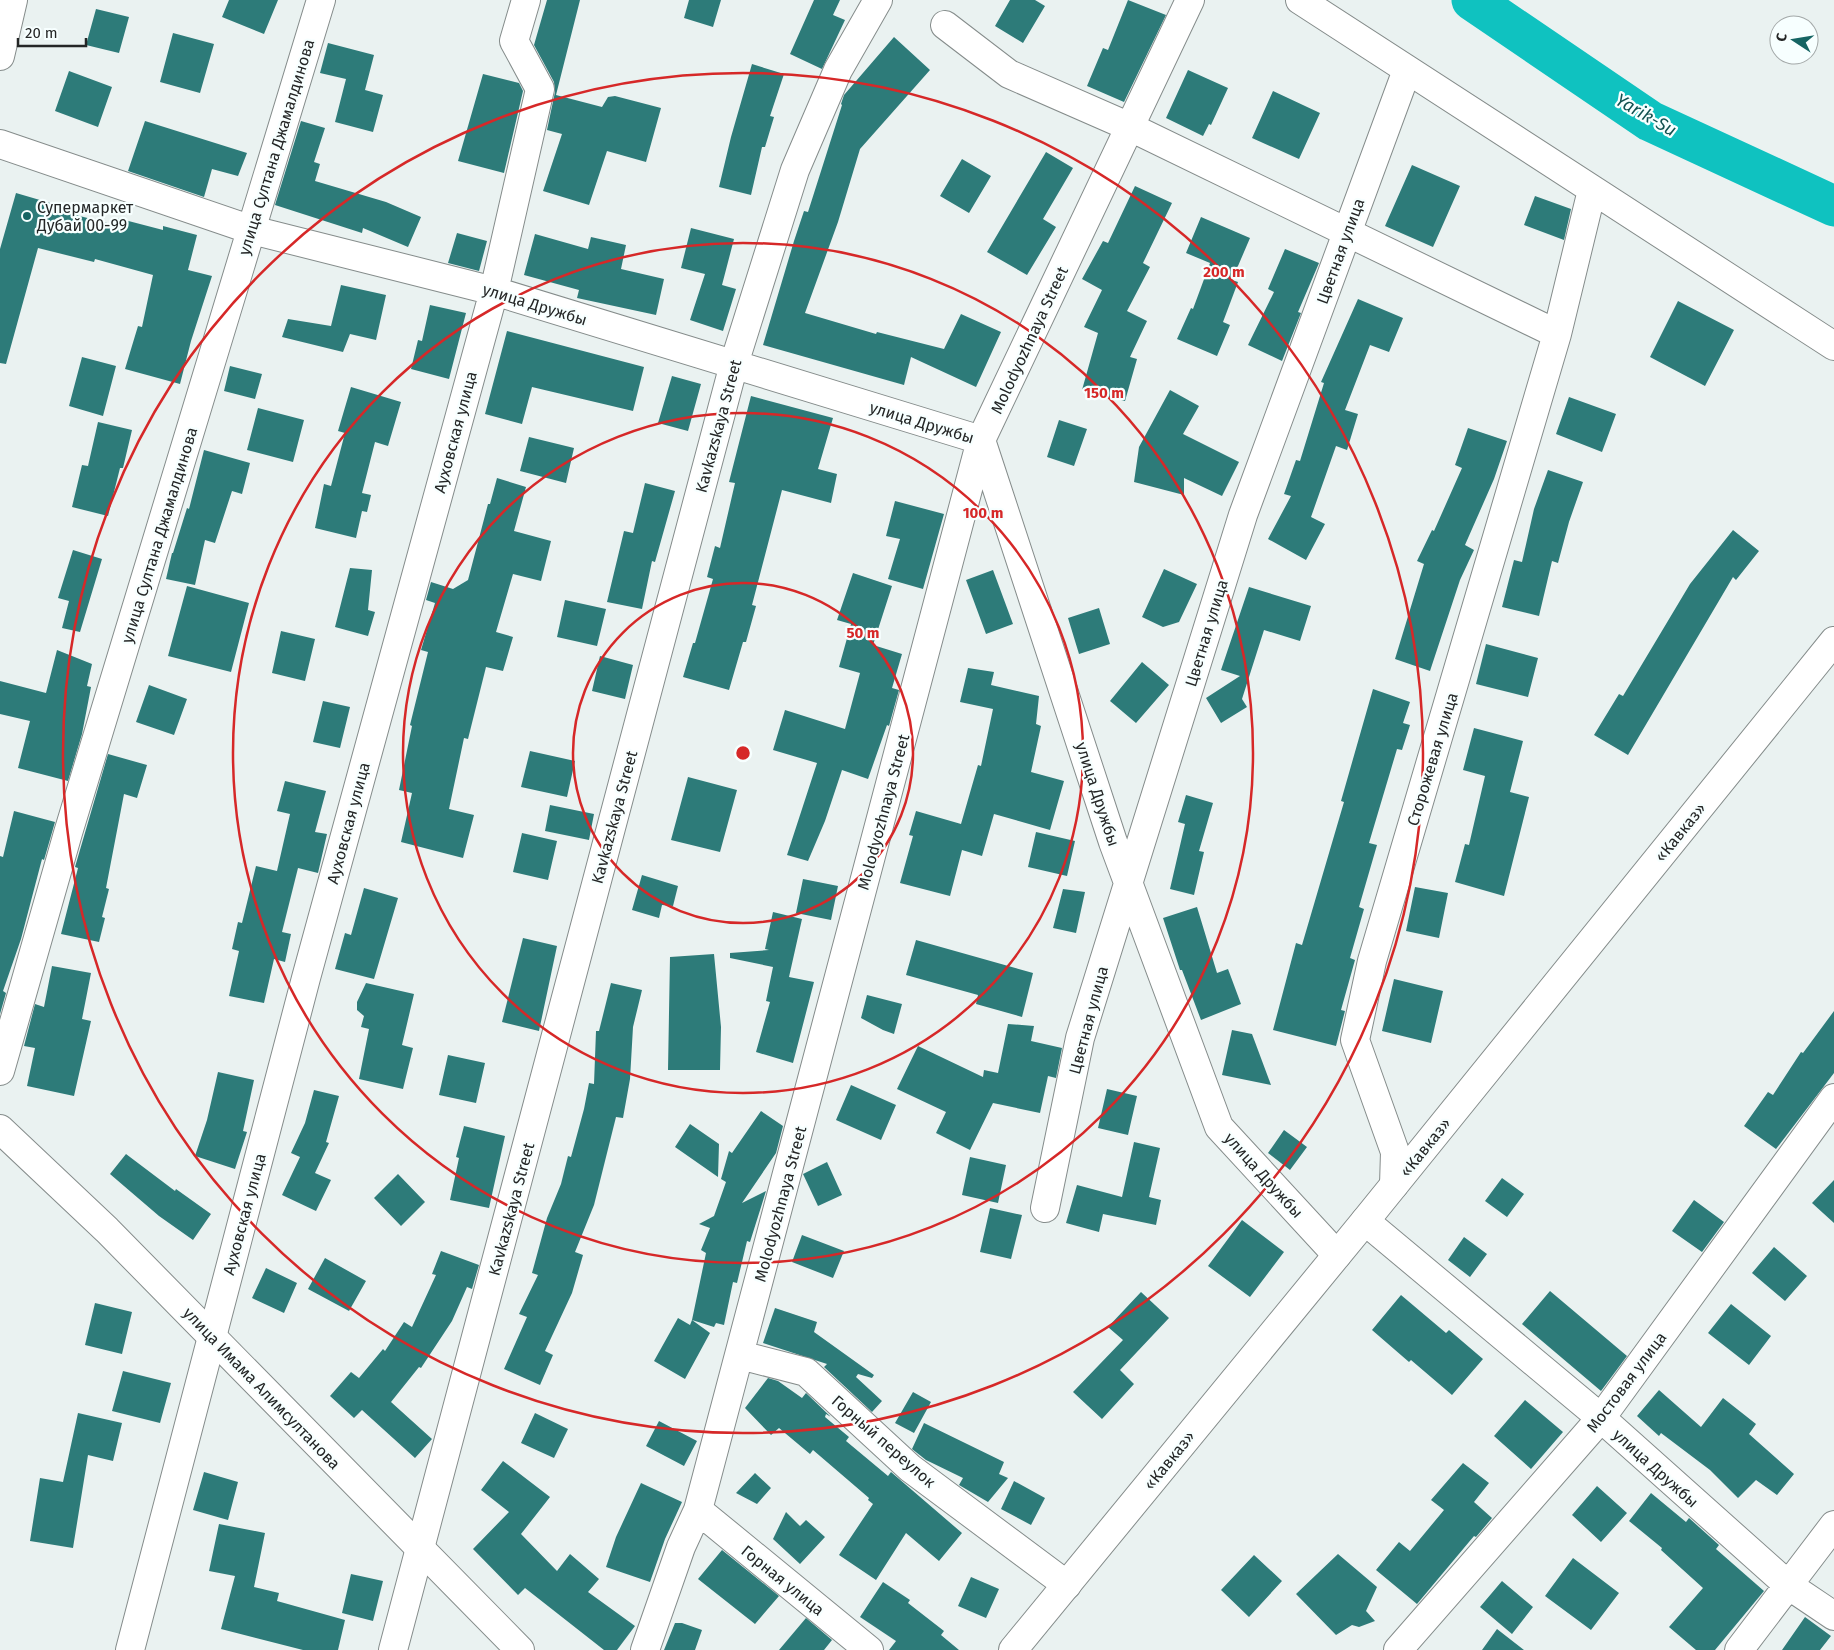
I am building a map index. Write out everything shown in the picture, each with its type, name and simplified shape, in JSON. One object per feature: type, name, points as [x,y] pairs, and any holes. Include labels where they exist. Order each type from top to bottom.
[{"type":"main road","points":[[0,56],[13,0]]},
{"type":"main road","name":"улица Султана Джамалдинова","points":[[0,1071],[68,833],[321,0]]},
{"type":"main road","name":"Ауховская улица","points":[[130,1650],[306,978],[494,291],[540,89],[514,41],[526,0]]},
{"type":"main road","name":"Kavkazskaya Street","points":[[393,1650],[734,364],[795,170],[838,70],[878,0]]},
{"type":"main road","name":"Molodyozhnaya Street","points":[[645,1650],[681,1547],[698,1510],[982,440],[1190,0]]},
{"type":"main road","points":[[1300,0],[1834,346]]},
{"type":"main road","points":[[945,25],[1009,74],[1130,128],[1558,334]]},
{"type":"main road","name":"Цветная улица","points":[[1045,1208],[1080,1038],[1243,515],[1407,70]]},
{"type":"main road","name":"улица Дружбы","points":[[0,144],[252,230],[494,291],[982,440],[1113,842],[1219,1126],[1337,1255]]},
{"type":"main road","name":"Сторожевая улица","points":[[1394,1185],[1395,1152],[1355,1040],[1372,961],[1558,334],[1592,190]]},
{"type":"main road","name":"«Кавказ»","points":[[1014,1650],[1365,1221],[1834,641]]},
{"type":"main road","name":"Мостовая улица","points":[[1398,1650],[1601,1418],[1834,1098]]},
{"type":"main road","name":"улица Имама Алимсултанова","points":[[0,1129],[107,1230],[520,1650]]},
{"type":"main road","name":"улица Дружбы","points":[[1365,1221],[1601,1418],[1788,1585],[1834,1616]]},
{"type":"main road","name":"Горный переулок","points":[[740,1355],[806,1372],[910,1468],[1067,1585]]},
{"type":"main road","name":"Горная улица","points":[[698,1510],[869,1650]]},
{"type":"main road","points":[[1739,1650],[1834,1525]]},
{"type":"building","points":[[229,0],[278,0],[264,34],[222,17]]},
{"type":"building","points":[[547,0],[580,0],[556,95],[602,107],[608,97],[615,96],[661,108],[646,162],[607,151],[589,205],[543,191],[562,134],[547,130],[555,92],[554,82],[534,45]]},
{"type":"building","points":[[689,0],[721,0],[713,27],[684,18]]},
{"type":"building","points":[[814,0],[840,0],[833,15],[845,20],[822,69],[790,54]]},
{"type":"building","points":[[1010,0],[1035,0],[1045,6],[1023,43],[995,26]]},
{"type":"building","points":[[1128,0],[1166,15],[1124,102],[1087,86],[1103,48],[1108,50]]},
{"type":"building","points":[[96,9],[129,17],[119,53],[86,45]]},
{"type":"building","points":[[173,33],[214,44],[200,93],[160,82]]},
{"type":"building","points":[[894,37],[930,70],[860,149],[838,222],[805,313],[876,334],[877,332],[944,349],[961,314],[1001,332],[976,387],[911,357],[904,385],[763,345],[794,241],[804,211],[808,212],[844,95]]},
{"type":"building","points":[[328,43],[374,55],[365,90],[383,95],[373,132],[335,122],[346,79],[320,73]]},
{"type":"building","points":[[752,64],[784,74],[770,116],[774,117],[765,147],[762,147],[751,195],[719,187]]},
{"type":"building","points":[[1188,70],[1228,88],[1211,125],[1209,124],[1203,136],[1166,118]]},
{"type":"building","points":[[69,71],[112,87],[98,127],[55,111]]},
{"type":"building","points":[[483,74],[519,83],[523,91],[504,173],[458,161]]},
{"type":"building","points":[[1273,91],[1320,113],[1299,159],[1252,138]]},
{"type":"building","points":[[145,121],[247,153],[238,176],[212,169],[204,197],[128,171]]},
{"type":"building","points":[[301,121],[325,128],[314,162],[320,164],[315,181],[386,202],[421,217],[408,247],[363,228],[362,233],[275,205]]},
{"type":"building","points":[[1046,152],[1073,168],[1043,219],[1056,227],[1027,275],[987,252]]},
{"type":"building","points":[[962,159],[991,176],[969,213],[940,196]]},
{"type":"building","points":[[1412,165],[1460,186],[1433,247],[1385,226]]},
{"type":"building","points":[[1135,186],[1172,203],[1143,263],[1150,267],[1127,311],[1147,321],[1130,357],[1137,359],[1125,401],[1082,390],[1098,333],[1084,327],[1102,290],[1082,279],[1103,241],[1108,243]]},
{"type":"building","points":[[16,193],[57,205],[56,210],[115,225],[117,218],[163,230],[163,226],[197,235],[188,270],[212,276],[191,341],[180,384],[125,369],[138,326],[142,327],[153,275],[95,259],[94,262],[38,248],[6,364],[0,363],[0,249]]},
{"type":"building","points":[[1535,196],[1571,209],[1564,240],[1524,225]]},
{"type":"building","points":[[1201,217],[1250,238],[1232,280],[1238,282],[1223,322],[1230,325],[1217,356],[1177,339],[1191,308],[1193,309],[1210,263],[1186,253]]},
{"type":"building","points":[[691,228],[734,239],[722,285],[736,289],[723,331],[690,320],[705,274],[681,268]]},
{"type":"building","points":[[457,233],[487,241],[479,271],[448,263]]},
{"type":"building","points":[[535,234],[588,249],[591,237],[626,245],[621,269],[664,279],[656,315],[577,298],[579,290],[524,275]]},
{"type":"building","points":[[1285,249],[1319,263],[1298,312],[1301,313],[1282,361],[1248,345],[1274,292],[1268,289]]},
{"type":"building","points":[[341,285],[386,295],[376,340],[350,334],[343,352],[282,337],[288,319],[331,326]]},
{"type":"building","points":[[1358,299],[1403,318],[1389,352],[1370,345],[1345,410],[1358,414],[1347,450],[1336,446],[1311,517],[1325,524],[1306,560],[1268,539],[1291,496],[1284,494],[1296,460],[1300,461],[1324,383],[1321,382]]},
{"type":"building","points":[[1678,301],[1734,330],[1705,386],[1650,357]]},
{"type":"building","points":[[430,305],[466,313],[449,379],[411,369],[418,340],[422,341]]},
{"type":"building","points":[[507,331],[644,367],[633,411],[532,387],[522,424],[485,414]]},
{"type":"building","points":[[82,357],[116,366],[103,416],[69,406]]},
{"type":"building","points":[[230,366],[262,374],[255,399],[224,391]]},
{"type":"building","points":[[672,376],[701,384],[688,431],[658,423]]},
{"type":"building","points":[[351,387],[401,402],[388,446],[375,442],[362,493],[371,495],[367,512],[362,511],[356,538],[315,528],[324,484],[331,486],[345,433],[338,431]]},
{"type":"building","points":[[1170,390],[1199,406],[1183,434],[1239,462],[1222,496],[1184,478],[1184,495],[1134,482],[1139,447]]},
{"type":"building","points":[[751,396],[833,418],[818,469],[837,474],[831,503],[782,490],[752,605],[756,606],[729,690],[683,677],[693,643],[695,643],[713,579],[707,577],[715,546],[720,548],[735,483],[729,482]]},
{"type":"building","points":[[1569,397],[1616,414],[1602,452],[1556,434]]},
{"type":"building","points":[[258,408],[304,420],[293,462],[247,450]]},
{"type":"building","points":[[1059,420],[1087,429],[1074,466],[1047,457]]},
{"type":"building","points":[[98,422],[132,430],[123,468],[120,468],[108,516],[72,507],[82,465],[88,466]]},
{"type":"building","points":[[1468,428],[1507,441],[1494,479],[1465,545],[1474,550],[1460,580],[1430,671],[1395,659],[1424,564],[1417,561],[1432,530],[1434,531],[1462,468],[1455,465]]},
{"type":"building","points":[[529,437],[574,448],[566,483],[520,471]]},
{"type":"building","points":[[204,450],[250,463],[242,494],[232,491],[215,543],[205,540],[195,585],[166,579],[172,553],[187,508],[189,509]]},
{"type":"building","points":[[1548,470],[1583,482],[1569,522],[1558,563],[1552,561],[1539,616],[1502,607],[1514,560],[1522,562],[1534,509]]},
{"type":"building","points":[[497,478],[526,487],[514,531],[551,541],[541,581],[513,574],[496,632],[513,637],[503,671],[486,667],[468,739],[464,738],[449,809],[474,815],[463,858],[401,842],[412,793],[399,790],[412,726],[410,725],[428,652],[421,650],[435,603],[426,600],[431,582],[453,589],[468,580],[488,504],[490,504]]},
{"type":"building","points":[[645,483],[675,491],[655,562],[652,561],[642,609],[607,602],[624,531],[633,533]]},
{"type":"building","points":[[895,501],[944,514],[923,589],[888,579],[900,539],[886,536]]},
{"type":"building","points":[[1733,530],[1759,551],[1736,580],[1733,577],[1628,755],[1594,735],[1619,694],[1623,696],[1690,584]]},
{"type":"building","points":[[73,550],[102,559],[80,632],[62,628],[69,601],[58,598]]},
{"type":"building","points":[[350,568],[372,570],[368,610],[375,612],[368,636],[335,627]]},
{"type":"building","points":[[1164,569],[1197,584],[1179,622],[1163,627],[1142,617]]},
{"type":"building","points":[[993,570],[1013,624],[986,634],[966,580]]},
{"type":"building","points":[[853,573],[892,586],[873,645],[902,654],[892,688],[899,690],[889,726],[887,725],[868,779],[842,770],[825,821],[808,861],[787,855],[817,763],[773,750],[785,710],[845,729],[860,673],[839,667],[851,624],[837,620]]},
{"type":"building","points":[[187,586],[249,603],[231,672],[168,656]]},
{"type":"building","points":[[1249,587],[1311,606],[1300,641],[1264,630],[1242,699],[1247,707],[1221,723],[1206,698],[1240,676],[1221,670]]},
{"type":"building","points":[[565,600],[606,609],[597,646],[557,637]]},
{"type":"building","points":[[1099,608],[1110,644],[1079,654],[1068,618]]},
{"type":"building","points":[[281,631],[315,639],[305,681],[272,673]]},
{"type":"building","points":[[1486,644],[1538,658],[1528,697],[1476,684]]},
{"type":"building","points":[[57,650],[92,664],[87,686],[91,687],[82,734],[68,781],[18,768],[30,721],[0,714],[0,681],[46,693]]},
{"type":"building","points":[[600,656],[633,665],[625,699],[592,691]]},
{"type":"building","points":[[1142,662],[1169,685],[1136,723],[1110,701]]},
{"type":"building","points":[[968,668],[994,672],[991,685],[1039,696],[1036,724],[1041,726],[1031,772],[1064,781],[1050,830],[994,814],[982,856],[962,850],[950,896],[900,883],[913,836],[909,835],[916,811],[961,824],[978,765],[981,766],[993,709],[960,702]]},
{"type":"building","points":[[149,685],[187,699],[174,735],[136,722]]},
{"type":"building","points":[[1373,689],[1410,702],[1403,723],[1410,725],[1402,750],[1397,749],[1369,843],[1377,845],[1359,907],[1364,909],[1350,958],[1355,960],[1341,1010],[1345,1011],[1336,1046],[1273,1030],[1296,943],[1302,945],[1344,802],[1341,801]]},
{"type":"building","points":[[323,701],[350,707],[340,748],[313,742]]},
{"type":"building","points":[[1474,728],[1523,741],[1510,792],[1529,797],[1504,896],[1455,882],[1465,844],[1469,845],[1485,776],[1463,770]]},
{"type":"building","points":[[530,751],[575,761],[567,797],[521,787]]},
{"type":"building","points":[[108,754],[147,765],[137,798],[124,794],[106,888],[109,889],[102,917],[105,918],[99,942],[61,934],[78,868],[75,867]]},
{"type":"building","points":[[688,777],[737,790],[720,852],[671,840]]},
{"type":"building","points":[[285,781],[326,791],[315,832],[327,834],[318,873],[298,868],[282,932],[291,934],[285,962],[274,959],[264,1003],[229,996],[239,951],[232,949],[238,922],[242,923],[256,866],[277,871],[290,814],[277,811]]},
{"type":"building","points":[[1186,795],[1213,803],[1199,851],[1204,852],[1194,895],[1170,889],[1185,824],[1178,822]]},
{"type":"building","points":[[550,805],[594,814],[589,840],[545,831]]},
{"type":"building","points":[[14,811],[55,822],[44,860],[42,859],[21,939],[3,991],[6,993],[0,1014],[0,856],[3,857]]},
{"type":"building","points":[[1036,832],[1075,841],[1067,876],[1028,867]]},
{"type":"building","points":[[522,833],[557,841],[548,880],[513,872]]},
{"type":"building","points":[[642,875],[678,886],[673,906],[662,905],[659,918],[632,910]]},
{"type":"building","points":[[803,879],[838,886],[831,920],[796,913]]},
{"type":"building","points":[[1415,887],[1448,893],[1439,938],[1406,931]]},
{"type":"building","points":[[364,888],[398,898],[374,979],[335,969],[345,933],[351,935]]},
{"type":"building","points":[[1063,889],[1085,892],[1076,933],[1053,928]]},
{"type":"building","points":[[1197,907],[1217,973],[1228,969],[1241,1004],[1201,1020],[1182,970],[1180,970],[1163,918]]},
{"type":"building","points":[[773,912],[802,919],[789,977],[814,982],[793,1063],[756,1052],[770,1002],[766,1001],[773,967],[730,958],[730,953],[769,950],[765,949]]},
{"type":"building","points":[[523,938],[557,946],[539,1031],[502,1022]]},
{"type":"building","points":[[916,940],[1033,973],[1022,1017],[976,1004],[978,995],[906,975]]},
{"type":"building","points":[[714,954],[721,1027],[720,1070],[668,1070],[670,957]]},
{"type":"building","points":[[52,966],[91,973],[82,1019],[91,1021],[74,1096],[27,1086],[35,1048],[24,1046],[35,1004],[44,1007]]},
{"type":"building","points":[[1394,979],[1443,991],[1431,1043],[1382,1031]]},
{"type":"building","points":[[366,983],[414,994],[402,1045],[413,1048],[403,1089],[359,1079],[369,1029],[361,1027],[364,1016],[357,1010],[357,1002]]},
{"type":"building","points":[[611,983],[642,990],[633,1027],[630,1079],[623,1118],[616,1117],[594,1205],[575,1252],[583,1255],[572,1293],[545,1351],[553,1355],[540,1385],[504,1369],[527,1317],[519,1314],[538,1275],[532,1273],[547,1218],[561,1184],[568,1156],[571,1157],[589,1083],[594,1084],[596,1031],[599,1031]]},
{"type":"building","points":[[867,995],[902,1004],[894,1034],[861,1018]]},
{"type":"building","points":[[1834,1011],[1834,1073],[1776,1149],[1744,1126],[1768,1092],[1773,1095],[1801,1052],[1803,1053]]},
{"type":"building","points":[[1008,1024],[1034,1026],[1031,1041],[1062,1048],[1056,1078],[1048,1076],[1040,1113],[993,1103],[970,1150],[936,1133],[946,1112],[897,1089],[918,1046],[983,1077],[984,1070],[998,1073]]},
{"type":"building","points":[[1232,1030],[1252,1034],[1271,1085],[1222,1075]]},
{"type":"building","points":[[448,1055],[485,1063],[476,1103],[439,1095]]},
{"type":"building","points":[[218,1072],[254,1080],[243,1131],[247,1132],[235,1169],[195,1156],[207,1120]]},
{"type":"building","points":[[851,1085],[896,1105],[881,1140],[836,1120]]},
{"type":"building","points":[[1107,1089],[1137,1096],[1128,1135],[1098,1128]]},
{"type":"building","points":[[314,1090],[339,1096],[326,1142],[329,1143],[315,1173],[331,1180],[316,1211],[282,1195],[300,1157],[291,1153],[305,1123]]},
{"type":"building","points":[[761,1111],[783,1126],[776,1153],[742,1203],[766,1191],[750,1242],[747,1241],[737,1283],[733,1282],[724,1325],[716,1323],[714,1327],[692,1320],[706,1253],[701,1250],[710,1228],[699,1224],[714,1216],[726,1182],[721,1179],[729,1151],[732,1153]]},
{"type":"building","points":[[690,1124],[719,1144],[718,1177],[675,1147]]},
{"type":"building","points":[[464,1126],[505,1136],[489,1208],[450,1200],[459,1158],[456,1157]]},
{"type":"building","points":[[1284,1130],[1307,1147],[1290,1170],[1268,1153]]},
{"type":"building","points":[[1134,1142],[1160,1148],[1149,1197],[1161,1200],[1156,1225],[1103,1214],[1099,1232],[1066,1223],[1077,1185],[1122,1197]]},
{"type":"building","points":[[126,1154],[175,1191],[176,1189],[211,1214],[193,1240],[159,1216],[110,1174]]},
{"type":"building","points":[[970,1157],[1006,1165],[998,1203],[962,1195]]},
{"type":"building","points":[[827,1162],[842,1195],[818,1206],[803,1174]]},
{"type":"building","points":[[398,1174],[425,1202],[401,1226],[374,1198]]},
{"type":"building","points":[[1502,1178],[1524,1194],[1507,1217],[1485,1201]]},
{"type":"building","points":[[1834,1180],[1834,1223],[1812,1203]]},
{"type":"building","points":[[1694,1200],[1724,1222],[1702,1252],[1672,1231]]},
{"type":"building","points":[[990,1208],[1022,1215],[1011,1259],[980,1252]]},
{"type":"building","points":[[1242,1220],[1284,1252],[1250,1297],[1208,1266]]},
{"type":"building","points":[[802,1235],[844,1251],[833,1278],[792,1262]]},
{"type":"building","points":[[1464,1237],[1487,1254],[1470,1277],[1448,1260]]},
{"type":"building","points":[[1774,1247],[1807,1276],[1785,1301],[1752,1273]]},
{"type":"building","points":[[441,1251],[479,1265],[472,1289],[467,1287],[452,1321],[421,1368],[419,1367],[391,1402],[432,1439],[415,1458],[362,1410],[354,1418],[330,1396],[351,1372],[359,1378],[383,1349],[385,1351],[404,1322],[412,1327],[436,1275],[432,1274]]},
{"type":"building","points":[[325,1258],[366,1281],[349,1311],[308,1289]]},
{"type":"building","points":[[266,1268],[297,1283],[284,1313],[252,1298]]},
{"type":"building","points":[[1550,1291],[1627,1356],[1601,1391],[1522,1324]]},
{"type":"building","points":[[1141,1292],[1169,1318],[1120,1370],[1134,1384],[1102,1419],[1073,1392],[1123,1340],[1108,1327]]},
{"type":"building","points":[[1401,1295],[1446,1333],[1449,1330],[1483,1359],[1452,1395],[1411,1360],[1409,1362],[1372,1330]]},
{"type":"building","points":[[95,1303],[132,1312],[122,1354],[85,1345]]},
{"type":"building","points":[[1731,1304],[1771,1336],[1749,1365],[1708,1333]]},
{"type":"building","points":[[775,1308],[817,1322],[814,1332],[874,1375],[872,1378],[858,1374],[856,1377],[882,1401],[872,1412],[824,1367],[827,1364],[763,1343]]},
{"type":"building","points":[[678,1318],[690,1325],[692,1320],[710,1333],[685,1379],[654,1361]]},
{"type":"building","points":[[123,1371],[171,1383],[160,1423],[112,1411]]},
{"type":"building","points":[[768,1378],[778,1381],[802,1398],[806,1393],[831,1417],[826,1414],[825,1417],[849,1437],[846,1441],[888,1476],[891,1472],[962,1533],[939,1561],[906,1533],[876,1580],[839,1555],[873,1504],[868,1500],[869,1498],[813,1450],[810,1454],[779,1428],[771,1435],[745,1408]]},
{"type":"building","points":[[1659,1390],[1701,1427],[1723,1398],[1756,1424],[1749,1434],[1794,1474],[1777,1495],[1756,1480],[1738,1498],[1710,1470],[1661,1433],[1659,1436],[1637,1416]]},
{"type":"building","points":[[913,1392],[931,1402],[914,1433],[895,1423]]},
{"type":"building","points":[[1525,1400],[1563,1432],[1531,1469],[1494,1436]]},
{"type":"building","points":[[78,1413],[122,1423],[113,1461],[88,1455],[73,1548],[30,1541],[40,1478],[63,1482]]},
{"type":"building","points":[[535,1413],[568,1429],[554,1458],[521,1443]]},
{"type":"building","points":[[659,1421],[697,1441],[684,1466],[646,1446]]},
{"type":"building","points":[[924,1423],[1004,1462],[999,1474],[1008,1478],[988,1502],[959,1485],[963,1478],[926,1460],[912,1449]]},
{"type":"building","points":[[503,1461],[550,1497],[521,1534],[557,1571],[570,1554],[599,1579],[588,1592],[635,1626],[617,1650],[604,1650],[525,1588],[518,1595],[473,1549],[509,1512],[481,1490]]},
{"type":"building","points":[[1463,1463],[1489,1483],[1474,1502],[1492,1518],[1476,1537],[1474,1536],[1417,1604],[1376,1570],[1399,1542],[1410,1551],[1444,1510],[1431,1500]]},
{"type":"building","points":[[204,1472],[238,1482],[228,1520],[193,1510]]},
{"type":"building","points":[[755,1473],[771,1488],[757,1504],[736,1493]]},
{"type":"building","points":[[1014,1481],[1045,1498],[1031,1525],[1001,1509]]},
{"type":"building","points":[[641,1483],[682,1502],[665,1539],[650,1582],[606,1567],[616,1537]]},
{"type":"building","points":[[1597,1486],[1627,1513],[1601,1542],[1572,1515]]},
{"type":"building","points":[[1651,1493],[1686,1522],[1689,1518],[1719,1545],[1716,1549],[1764,1591],[1715,1650],[1696,1650],[1669,1627],[1703,1588],[1661,1550],[1662,1548],[1629,1521]]},
{"type":"building","points":[[786,1512],[800,1526],[806,1520],[825,1537],[800,1564],[773,1539]]},
{"type":"building","points":[[219,1524],[265,1533],[254,1587],[279,1593],[277,1601],[345,1620],[338,1650],[303,1650],[221,1629],[235,1576],[209,1571]]},
{"type":"building","points":[[722,1550],[779,1596],[755,1624],[698,1579]]},
{"type":"building","points":[[1338,1554],[1377,1587],[1366,1611],[1375,1621],[1359,1627],[1352,1625],[1336,1635],[1296,1594]]},
{"type":"building","points":[[1254,1555],[1282,1581],[1249,1617],[1221,1590]]},
{"type":"building","points":[[1573,1558],[1619,1593],[1591,1630],[1545,1596]]},
{"type":"building","points":[[351,1574],[383,1581],[373,1621],[342,1613]]},
{"type":"building","points":[[971,1577],[999,1589],[986,1618],[958,1606]]},
{"type":"building","points":[[1502,1581],[1533,1607],[1512,1634],[1480,1607]]},
{"type":"building","points":[[883,1582],[910,1600],[908,1603],[944,1631],[941,1635],[959,1650],[889,1650],[896,1641],[860,1617]]},
{"type":"building","points":[[1805,1617],[1831,1636],[1820,1650],[1782,1650]]},
{"type":"building","points":[[806,1618],[832,1640],[824,1650],[779,1650]]},
{"type":"building","points":[[675,1623],[682,1623],[702,1630],[695,1650],[664,1650]]},
{"type":"building","points":[[1497,1629],[1524,1650],[1482,1650]]},
{"type":"waterway","name":"Yarik-Su","points":[[1472,0],[1650,121],[1834,206]]},
{"type":"place","name":"Супермаркет Дубай 00-99","points":[[27,216]]}]
